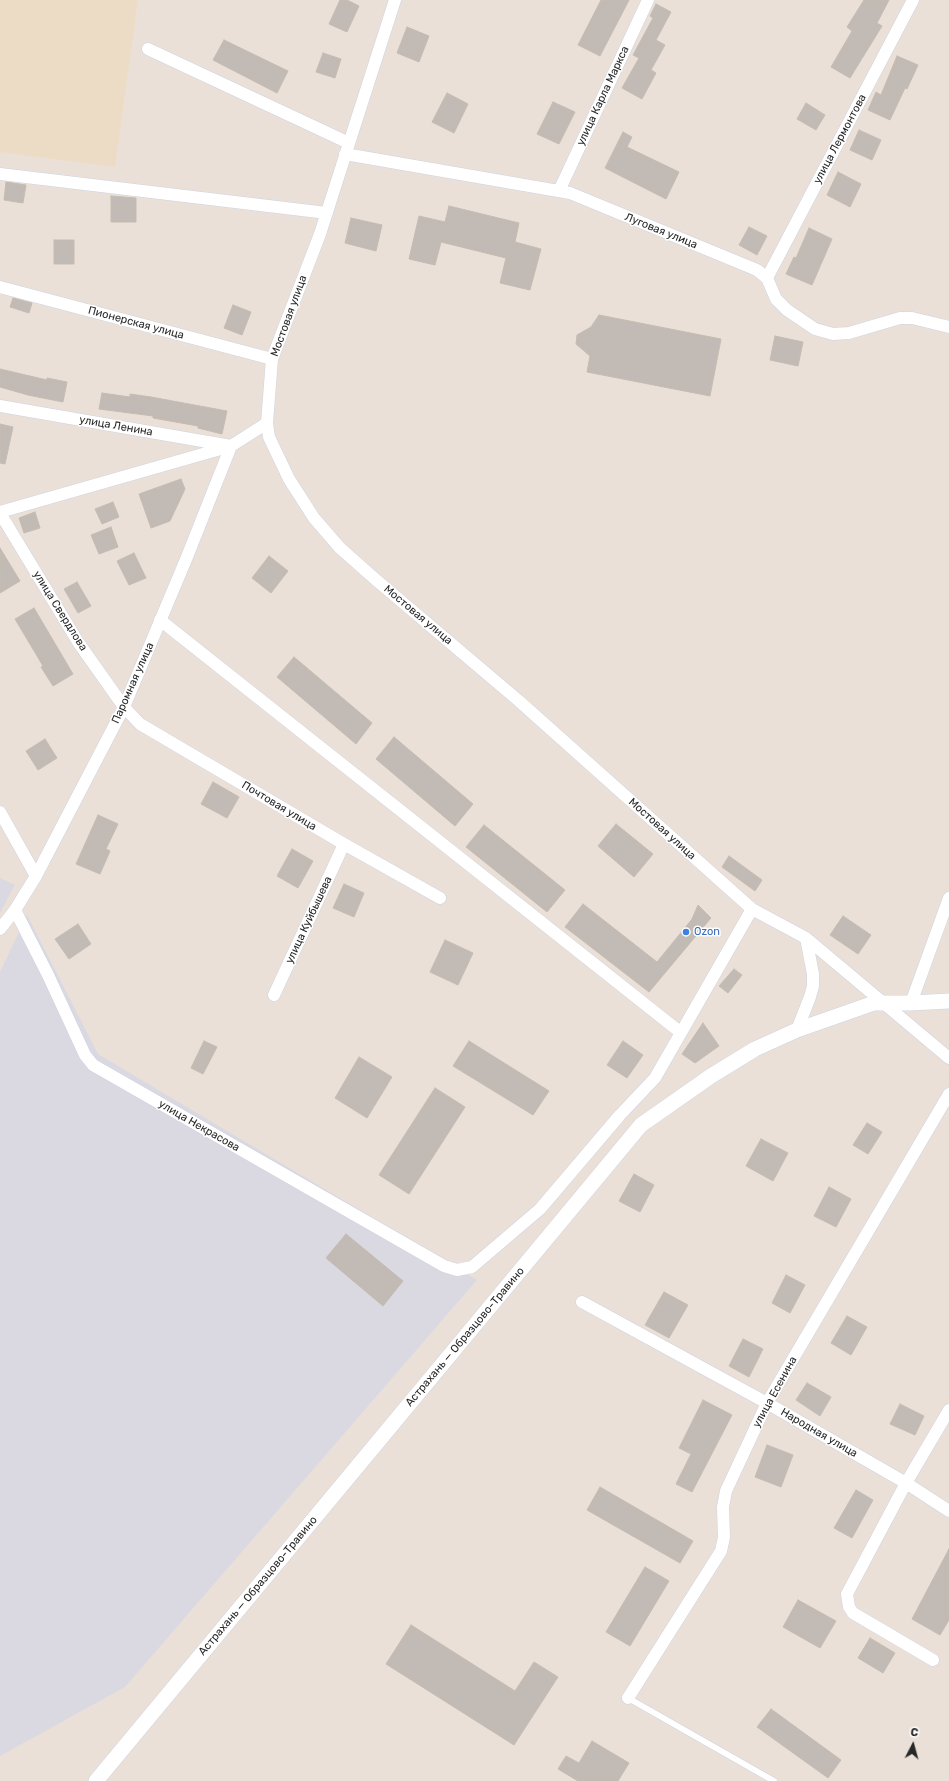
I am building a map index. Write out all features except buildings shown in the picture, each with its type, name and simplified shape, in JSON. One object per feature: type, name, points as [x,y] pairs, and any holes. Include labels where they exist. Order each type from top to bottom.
[{"type":"street","name":"Мостовая улица","points":[[395,0],[326,213],[272,359],[267,423],[269,437],[288,479],[314,518],[340,548],[519,701],[752,909],[806,938],[949,1058]]},
{"type":"street","name":"улица Карла Маркса","points":[[559,191],[648,0]]},
{"type":"street","name":"улица Лермонтова","points":[[767,278],[913,0]]},
{"type":"street","name":"Луговая улица","points":[[148,49],[347,149],[570,193],[757,270],[767,278]]},
{"type":"street","points":[[0,174],[326,213]]},
{"type":"street","points":[[767,278],[776,299],[786,310],[820,331],[833,334],[849,332],[900,318],[912,318],[949,327]]},
{"type":"street","name":"Пионерская улица","points":[[0,287],[272,359]]},
{"type":"street","name":"улица Ленина","points":[[0,406],[231,446]]},
{"type":"street","points":[[0,512],[231,446],[267,423]]},
{"type":"street","name":"Паромная улица","points":[[0,929],[15,910],[36,876],[124,707],[187,557],[231,446]]},
{"type":"street","name":"улица Свердлова","points":[[0,512],[78,642],[124,707]]},
{"type":"street","points":[[160,620],[680,1032],[752,909]]},
{"type":"street","name":"Почтовая улица","points":[[124,707],[140,724],[344,844],[440,898]]},
{"type":"street","points":[[0,812],[36,876]]},
{"type":"street","name":"улица Куйбышева","points":[[274,995],[344,844]]},
{"type":"street","points":[[911,1003],[949,898]]},
{"type":"street","name":"улица Некрасова","points":[[15,910],[48,975],[85,1055],[93,1065],[444,1266],[457,1270],[472,1267],[540,1209],[620,1115],[655,1078],[680,1032]]},
{"type":"street","points":[[797,1030],[813,986],[813,974],[806,938]]},
{"type":"street","name":"Астрахань — Образцово-Травино","points":[[96,1781],[641,1125],[711,1076],[749,1053],[797,1030],[874,1003],[949,1001]]},
{"type":"street","name":"улица Есенина","points":[[628,1698],[720,1551],[724,1537],[723,1507],[726,1491],[767,1403],[949,1094]]},
{"type":"street","name":"Народная улица","points":[[582,1302],[767,1403],[906,1483],[949,1511]]},
{"type":"street","points":[[933,1660],[853,1613],[847,1600],[849,1588],[906,1483],[949,1410]]},
{"type":"lane","points":[[628,1698],[774,1781]]},
{"type":"shaded area","points":[[0,0],[138,0],[115,167],[0,152]]},
{"type":"shaded area","points":[[0,878],[15,885],[0,913]]},
{"type":"shaded area","points":[[27,915],[98,1054],[477,1280],[125,1687],[0,1756],[0,972]]},
{"type":"place","name":"Ozon","points":[[686,932]]}]
